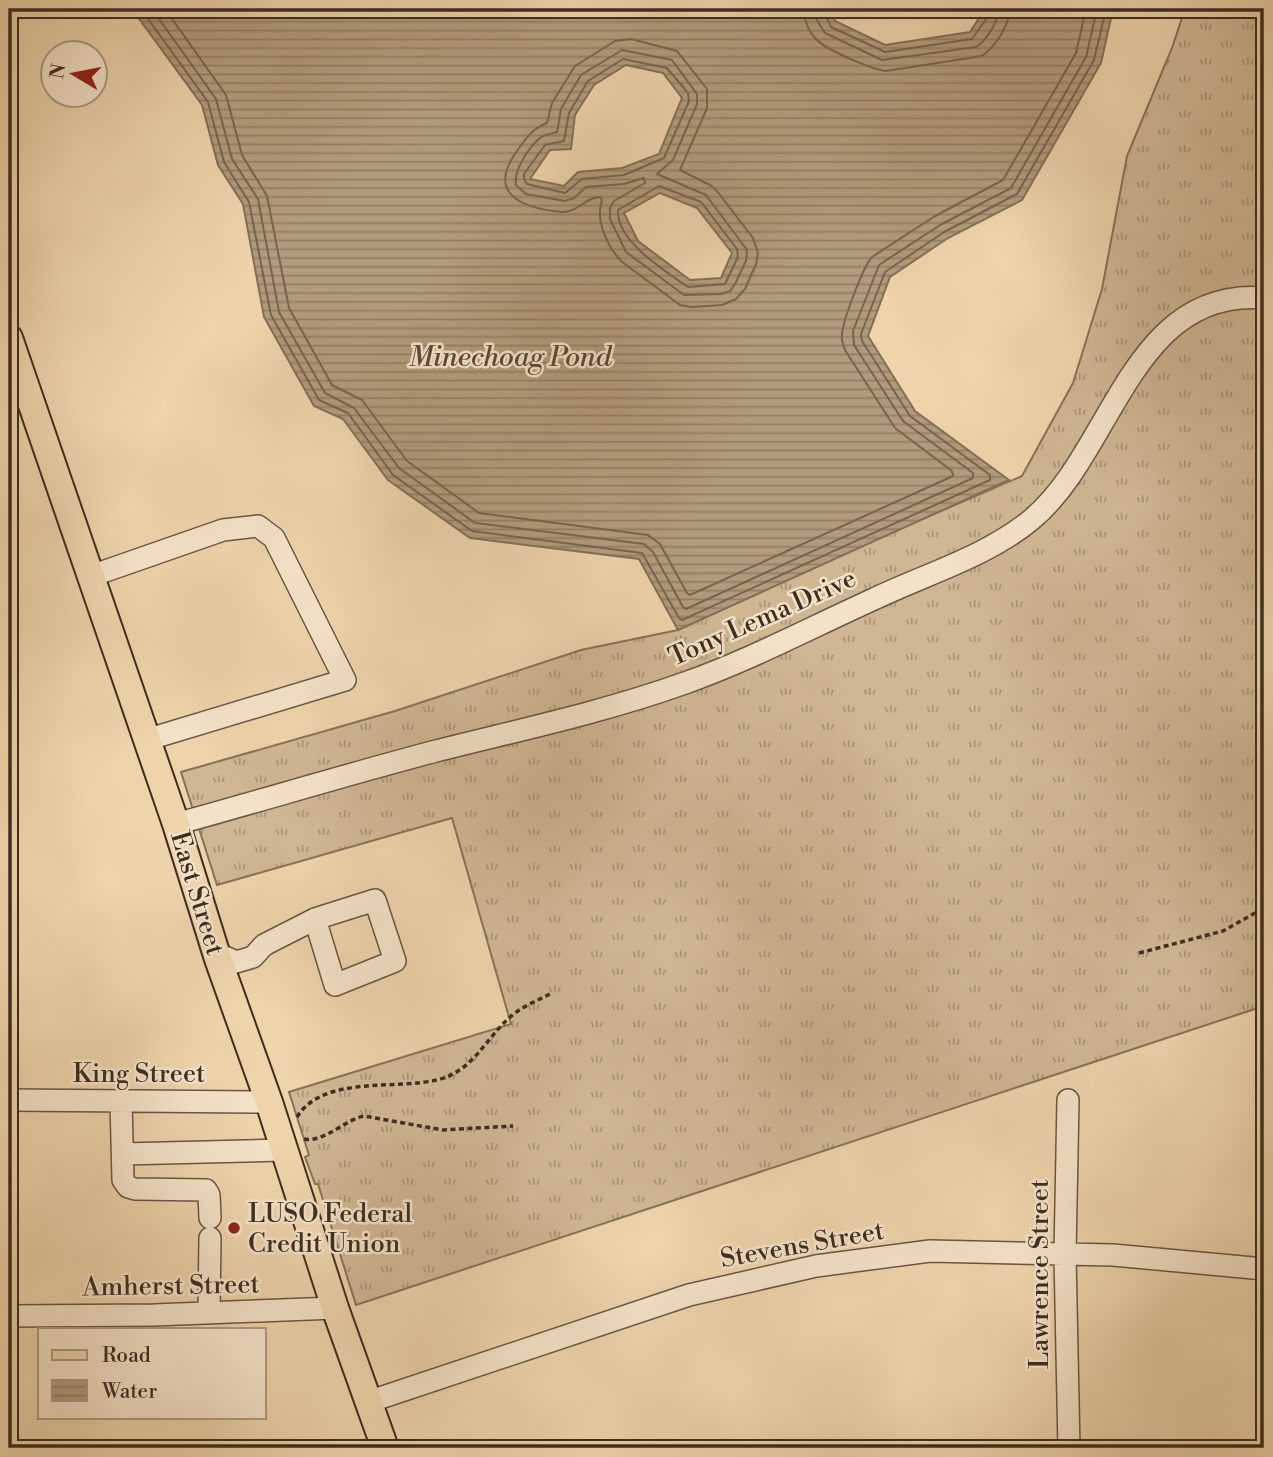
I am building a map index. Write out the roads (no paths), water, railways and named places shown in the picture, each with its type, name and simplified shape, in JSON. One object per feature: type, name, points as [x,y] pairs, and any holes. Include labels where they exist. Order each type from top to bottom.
[{"type":"main road","name":"East Street","points":[[9,338],[269,1102],[290,1143],[335,1308],[384,1448]]},
{"type":"street","name":"Tony Lema Drive","points":[[176,824],[408,759],[588,713],[684,684],[747,659],[988,547],[1031,520],[1065,483],[1124,386],[1167,329],[1182,317],[1203,307],[1252,297],[1264,298]]},
{"type":"street","points":[[91,576],[223,530],[258,526],[274,538],[345,680],[146,740]]},
{"type":"street","points":[[222,958],[233,948],[249,943],[264,945],[315,919]]},
{"type":"street","name":"King Street","points":[[9,1100],[269,1102]]},
{"type":"street","name":"Lawrence Street","points":[[1068,1100],[1065,1255],[1069,1448]]},
{"type":"street","points":[[121,1101],[123,1180],[128,1187],[206,1190],[209,1195],[209,1312]]},
{"type":"street","points":[[123,1154],[290,1143]]},
{"type":"street","name":"Stevens Street","points":[[368,1402],[689,1295],[816,1266],[930,1251],[1113,1255],[1264,1269]]},
{"type":"street","name":"Amherst Street","points":[[9,1316],[335,1308]]},
{"type":"water","name":"Minechoag Pond","points":[[132,9],[829,9],[835,21],[885,45],[970,32],[985,9],[1113,9],[1101,63],[1022,200],[948,238],[890,277],[868,336],[915,411],[1009,480],[678,630],[639,559],[470,538],[388,480],[343,419],[314,406],[264,317],[243,204],[218,165],[202,105]],"holes":[[[626,65],[663,73],[682,98],[659,154],[622,168],[578,172],[564,186],[530,179],[550,150],[571,149],[575,115],[594,85]],[[660,193],[697,208],[732,253],[721,278],[690,280],[638,241],[624,213]]]},
{"type":"place","name":"LUSO Federal Credit Union","points":[[234,1228]]}]
